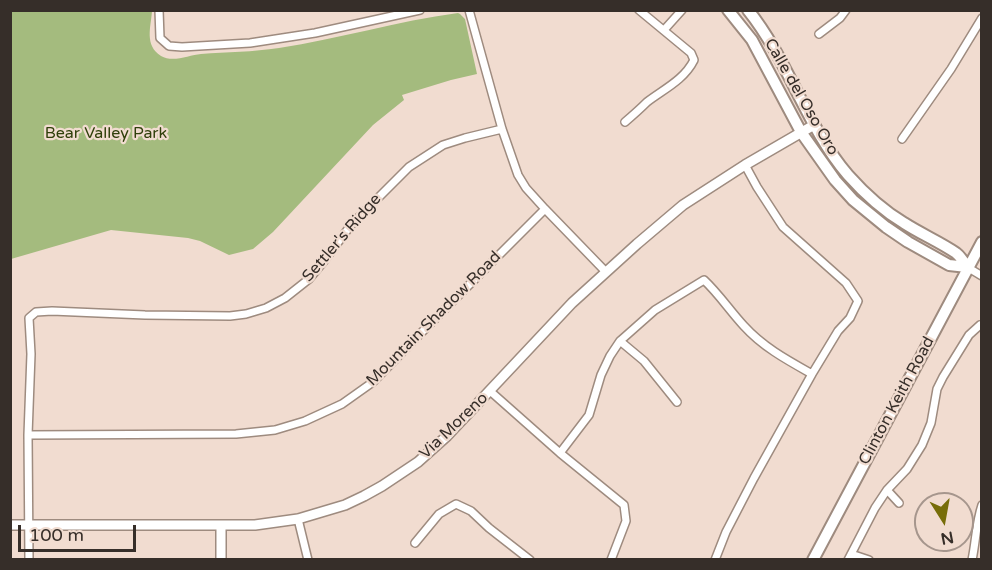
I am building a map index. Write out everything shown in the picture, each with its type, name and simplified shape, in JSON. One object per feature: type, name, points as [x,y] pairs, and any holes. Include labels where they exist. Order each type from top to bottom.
[{"type":"main road","name":"Calle del Oso Oro","points":[[728,10],[752,40],[801,132],[835,180],[853,200],[908,242],[949,265],[967,267]]},
{"type":"main road","name":"Calle del Oso Oro","points":[[748,10],[768,37],[814,125],[843,168],[862,190],[902,222],[958,254],[967,267]]},
{"type":"main road","name":"Clinton Keith Road","points":[[813,560],[981,242]]},
{"type":"street","points":[[159,10],[160,38],[169,46],[182,47],[260,42],[315,33],[420,10]]},
{"type":"street","points":[[469,10],[502,129],[518,175],[526,188],[545,209],[606,272]]},
{"type":"street","points":[[625,122],[679,79],[690,69],[694,60],[691,53],[639,10]]},
{"type":"street","points":[[664,30],[682,10]]},
{"type":"street","points":[[819,34],[840,18],[846,10]]},
{"type":"street","points":[[902,139],[951,69],[981,18]]},
{"type":"street","name":"Via Moreno","points":[[10,525],[255,525],[298,519],[354,501],[401,474],[447,436],[559,317],[637,244],[683,205],[745,165],[814,125]]},
{"type":"street","name":"Settler's Ridge","points":[[28,435],[31,354],[29,318],[36,312],[230,316],[266,308],[285,298],[309,279],[351,225],[409,166],[443,145],[502,129]]},
{"type":"street","points":[[715,560],[726,532],[812,374],[838,331],[850,318],[858,301],[846,283],[783,227],[745,165]]},
{"type":"street","name":"Mountain Shadow Road","points":[[28,435],[236,434],[275,430],[305,422],[342,404],[374,382],[545,209]]},
{"type":"street","points":[[967,267],[981,276]]},
{"type":"street","points":[[560,453],[589,415],[601,375],[620,341],[655,310],[704,280],[745,327],[777,355],[812,374]]},
{"type":"street","points":[[869,560],[849,557],[875,508],[887,490],[907,469],[922,445],[931,423],[937,390],[943,377],[969,334],[980,326]]},
{"type":"street","points":[[620,341],[644,361],[677,402]]},
{"type":"street","points":[[490,391],[560,453],[624,505],[626,521],[611,560]]},
{"type":"street","points":[[28,435],[29,560]]},
{"type":"street","points":[[887,490],[899,503]]},
{"type":"street","points":[[415,543],[439,514],[456,504],[471,511],[530,560]]},
{"type":"street","points":[[972,560],[981,505]]},
{"type":"street","points":[[298,519],[308,560]]},
{"type":"street","points":[[221,526],[221,560]]},
{"type":"green space","name":"Bear Valley Park","points":[[11,10],[152,11],[150,41],[152,47],[161,56],[171,59],[201,54],[279,48],[458,13],[465,19],[477,74],[402,95],[404,100],[373,125],[273,232],[253,249],[229,255],[200,241],[188,238],[111,230],[11,259]]}]
